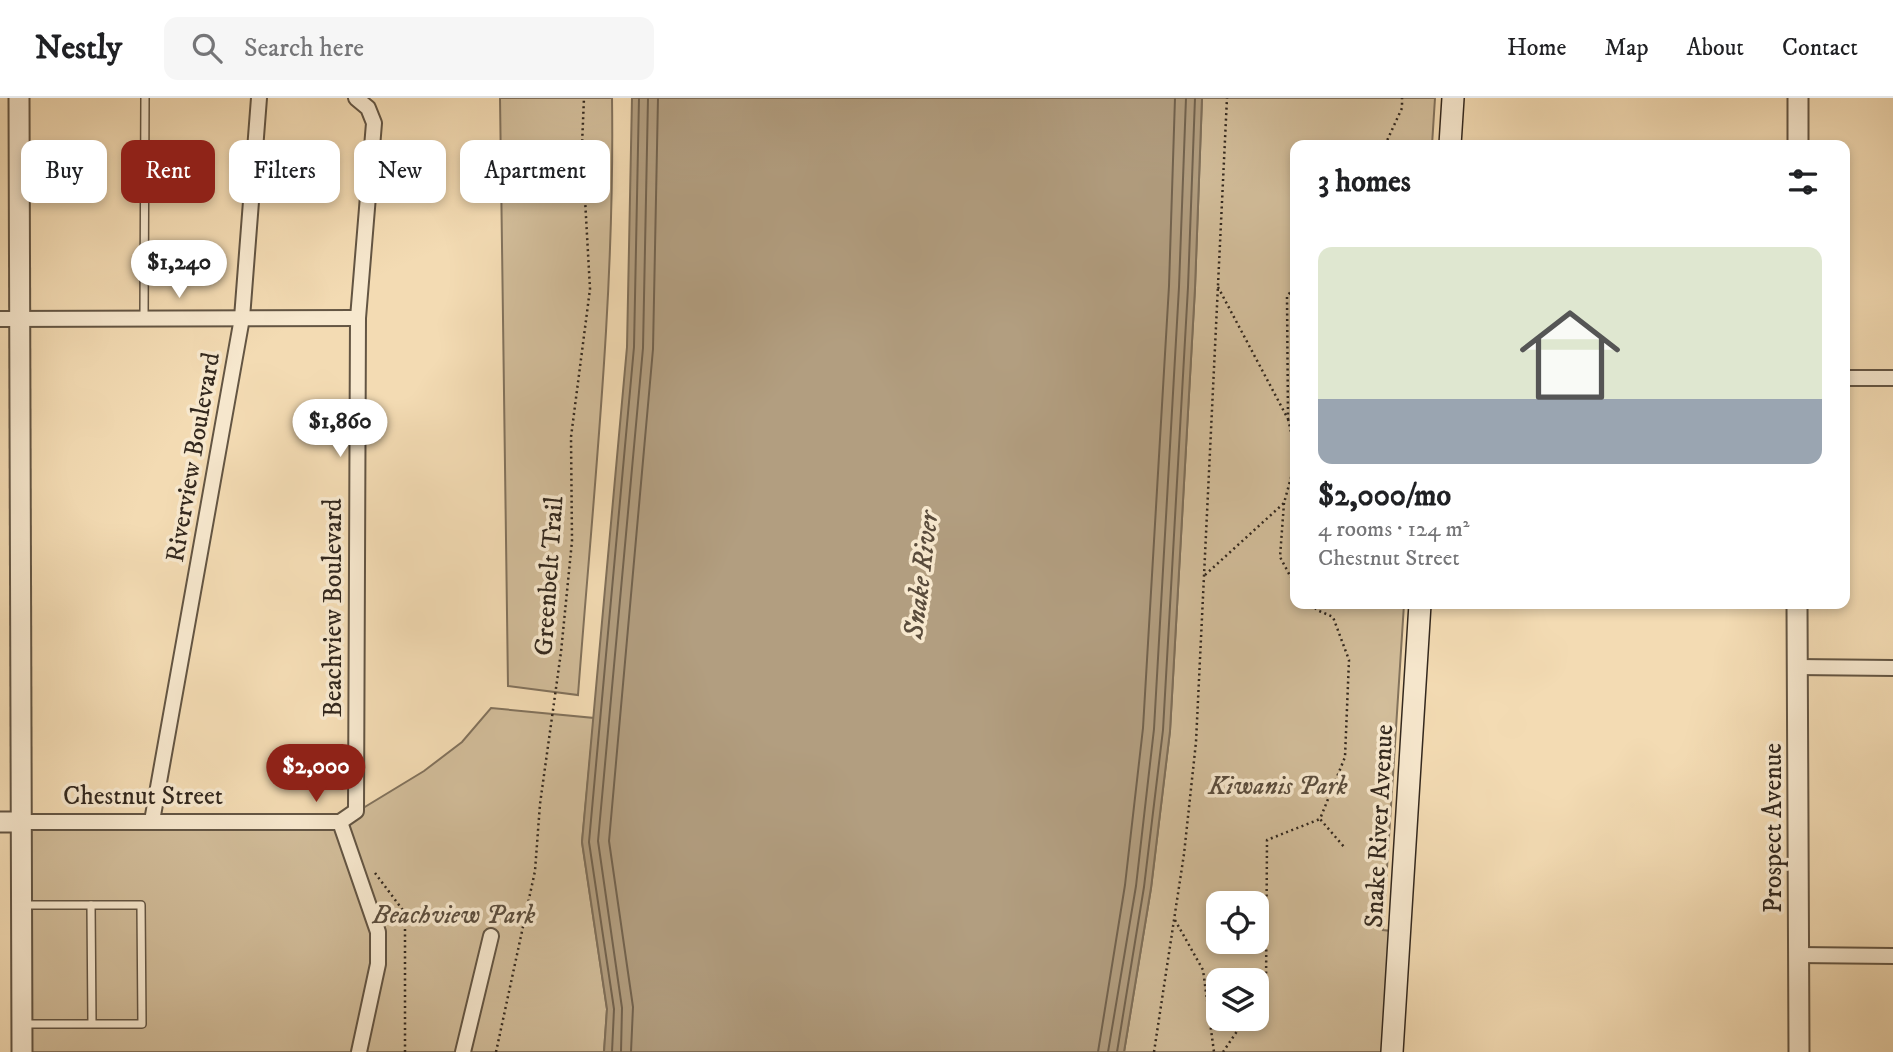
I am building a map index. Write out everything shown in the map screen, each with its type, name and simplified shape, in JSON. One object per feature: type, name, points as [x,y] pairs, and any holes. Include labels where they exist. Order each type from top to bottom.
[{"type":"main road","points":[[1450,140],[1453,98]]},
{"type":"main road","name":"Snake River Avenue","points":[[1392,1052],[1420,609]]},
{"type":"street","points":[[19,98],[10,319],[22,822],[22,1052]]},
{"type":"street","name":"Riverview Boulevard","points":[[152,821],[242,318],[258,98]]},
{"type":"street","name":"Beachview Boulevard","points":[[340,822],[356,811],[358,318],[373,123],[368,108],[356,98]]},
{"type":"street","points":[[1798,98],[1798,140]]},
{"type":"street","points":[[10,319],[358,318]]},
{"type":"street","points":[[1850,377],[1893,378]]},
{"type":"street","name":"Prospect Avenue","points":[[1797,609],[1799,1052]]},
{"type":"street","points":[[1797,667],[1893,668]]},
{"type":"street","name":"Chestnut Street","points":[[0,822],[340,822]]},
{"type":"street","points":[[340,822],[379,932],[378,964],[359,1052]]},
{"type":"street","points":[[463,1052],[491,936]]},
{"type":"street","points":[[1798,955],[1893,956]]},
{"type":"lane","points":[[144,318],[145,98]]},
{"type":"lane","points":[[22,905],[141,905],[142,1024],[22,1024]]},
{"type":"lane","points":[[91,905],[92,1024]]},
{"type":"path","name":"Greenbelt Trail","points":[[496,1052],[535,871],[540,804],[561,652],[572,541],[571,437],[590,289],[582,145],[584,98]]},
{"type":"path","points":[[1154,1052],[1175,918],[1196,742],[1227,98]]},
{"type":"path","points":[[1387,140],[1402,108],[1402,98]]},
{"type":"path","points":[[1218,286],[1288,419]]},
{"type":"path","points":[[1290,293],[1287,296],[1290,428]]},
{"type":"path","points":[[1290,480],[1283,503],[1280,557],[1290,576]]},
{"type":"path","points":[[1204,576],[1283,503]]},
{"type":"path","points":[[1266,968],[1267,840],[1320,819],[1345,757],[1349,660],[1333,617],[1316,609]]},
{"type":"path","points":[[1320,819],[1345,848]]},
{"type":"path","points":[[353,864],[368,864],[405,912],[405,1052]]},
{"type":"path","points":[[1175,918],[1203,970],[1214,1052]]},
{"type":"path","points":[[1223,1052],[1237,1031]]},
{"type":"green space","points":[[500,98],[612,98],[612,173],[607,322],[578,695],[508,686],[501,203],[610,203],[610,140],[501,140]]},
{"type":"green space","name":"Kiwanis Park","points":[[1202,98],[1435,98],[1432,140],[1290,140],[1290,609],[1404,609],[1383,930],[1400,932],[1392,1052],[1124,1052],[1151,888],[1170,731],[1195,288]]},
{"type":"green space","name":"Beachview Park","points":[[491,708],[594,718],[582,842],[607,1009],[604,1052],[22,1052],[22,822],[340,822],[424,771],[462,742]]},
{"type":"water","name":"Snake River","points":[[632,98],[1202,98],[1195,288],[1170,731],[1151,888],[1124,1052],[604,1052],[607,1009],[582,842],[627,347]]}]
